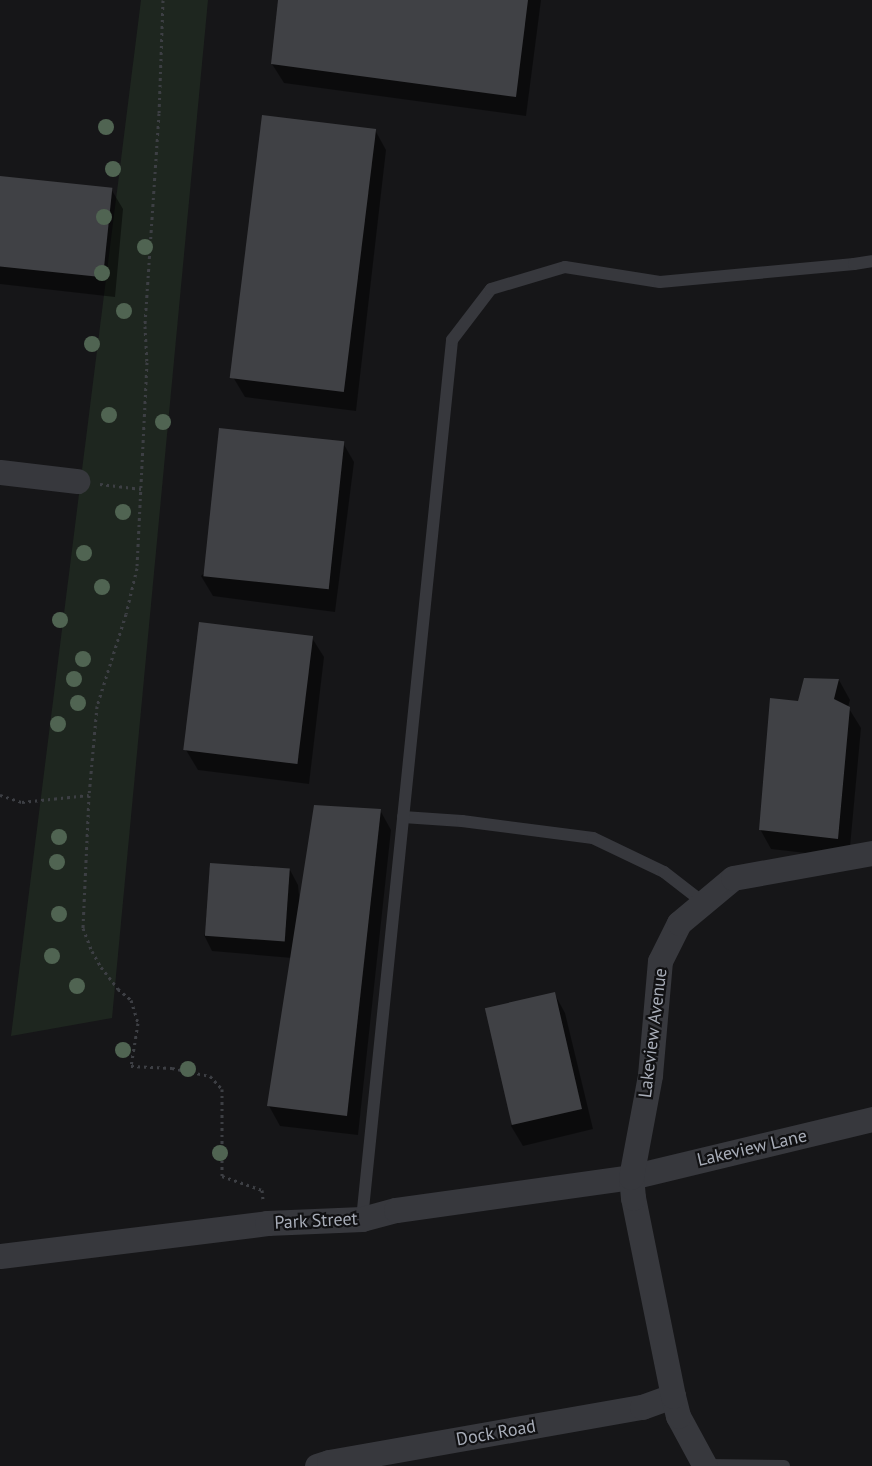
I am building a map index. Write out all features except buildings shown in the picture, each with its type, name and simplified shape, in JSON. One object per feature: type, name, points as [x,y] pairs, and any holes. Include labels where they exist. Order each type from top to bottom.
[{"type":"street","points":[[0,472],[77,481]]},
{"type":"street","name":"Lakeview Avenue","points":[[632,1177],[650,1075],[660,961],[679,924],[734,878],[872,853]]},
{"type":"street","name":"Lakeview Lane","points":[[632,1177],[872,1119]]},
{"type":"street","points":[[632,1177],[633,1198],[678,1416],[705,1465]]},
{"type":"street","name":"Park Street","points":[[0,1256],[267,1223],[362,1219],[396,1210],[632,1177]]},
{"type":"street","name":"Dock Road","points":[[317,1466],[329,1462],[642,1407],[673,1396]]},
{"type":"lane","points":[[362,1219],[452,340],[491,289],[564,267],[660,282],[872,261]]},
{"type":"lane","points":[[403,818],[462,821],[593,838],[664,872],[704,903]]},
{"type":"lane","points":[[705,1465],[784,1466]]},
{"type":"path","points":[[164,0],[159,122],[145,326],[147,362],[137,568],[126,614],[97,706],[83,928],[92,950],[102,966],[118,989],[131,1000],[138,1023],[131,1066],[172,1068],[210,1076],[222,1089],[222,1176],[262,1190],[267,1223]]},
{"type":"path","points":[[77,481],[142,489]]},
{"type":"path","points":[[0,795],[22,802],[90,795]]},
{"type":"shaded area","points":[[141,0],[208,0],[112,1018],[11,1036]]}]
